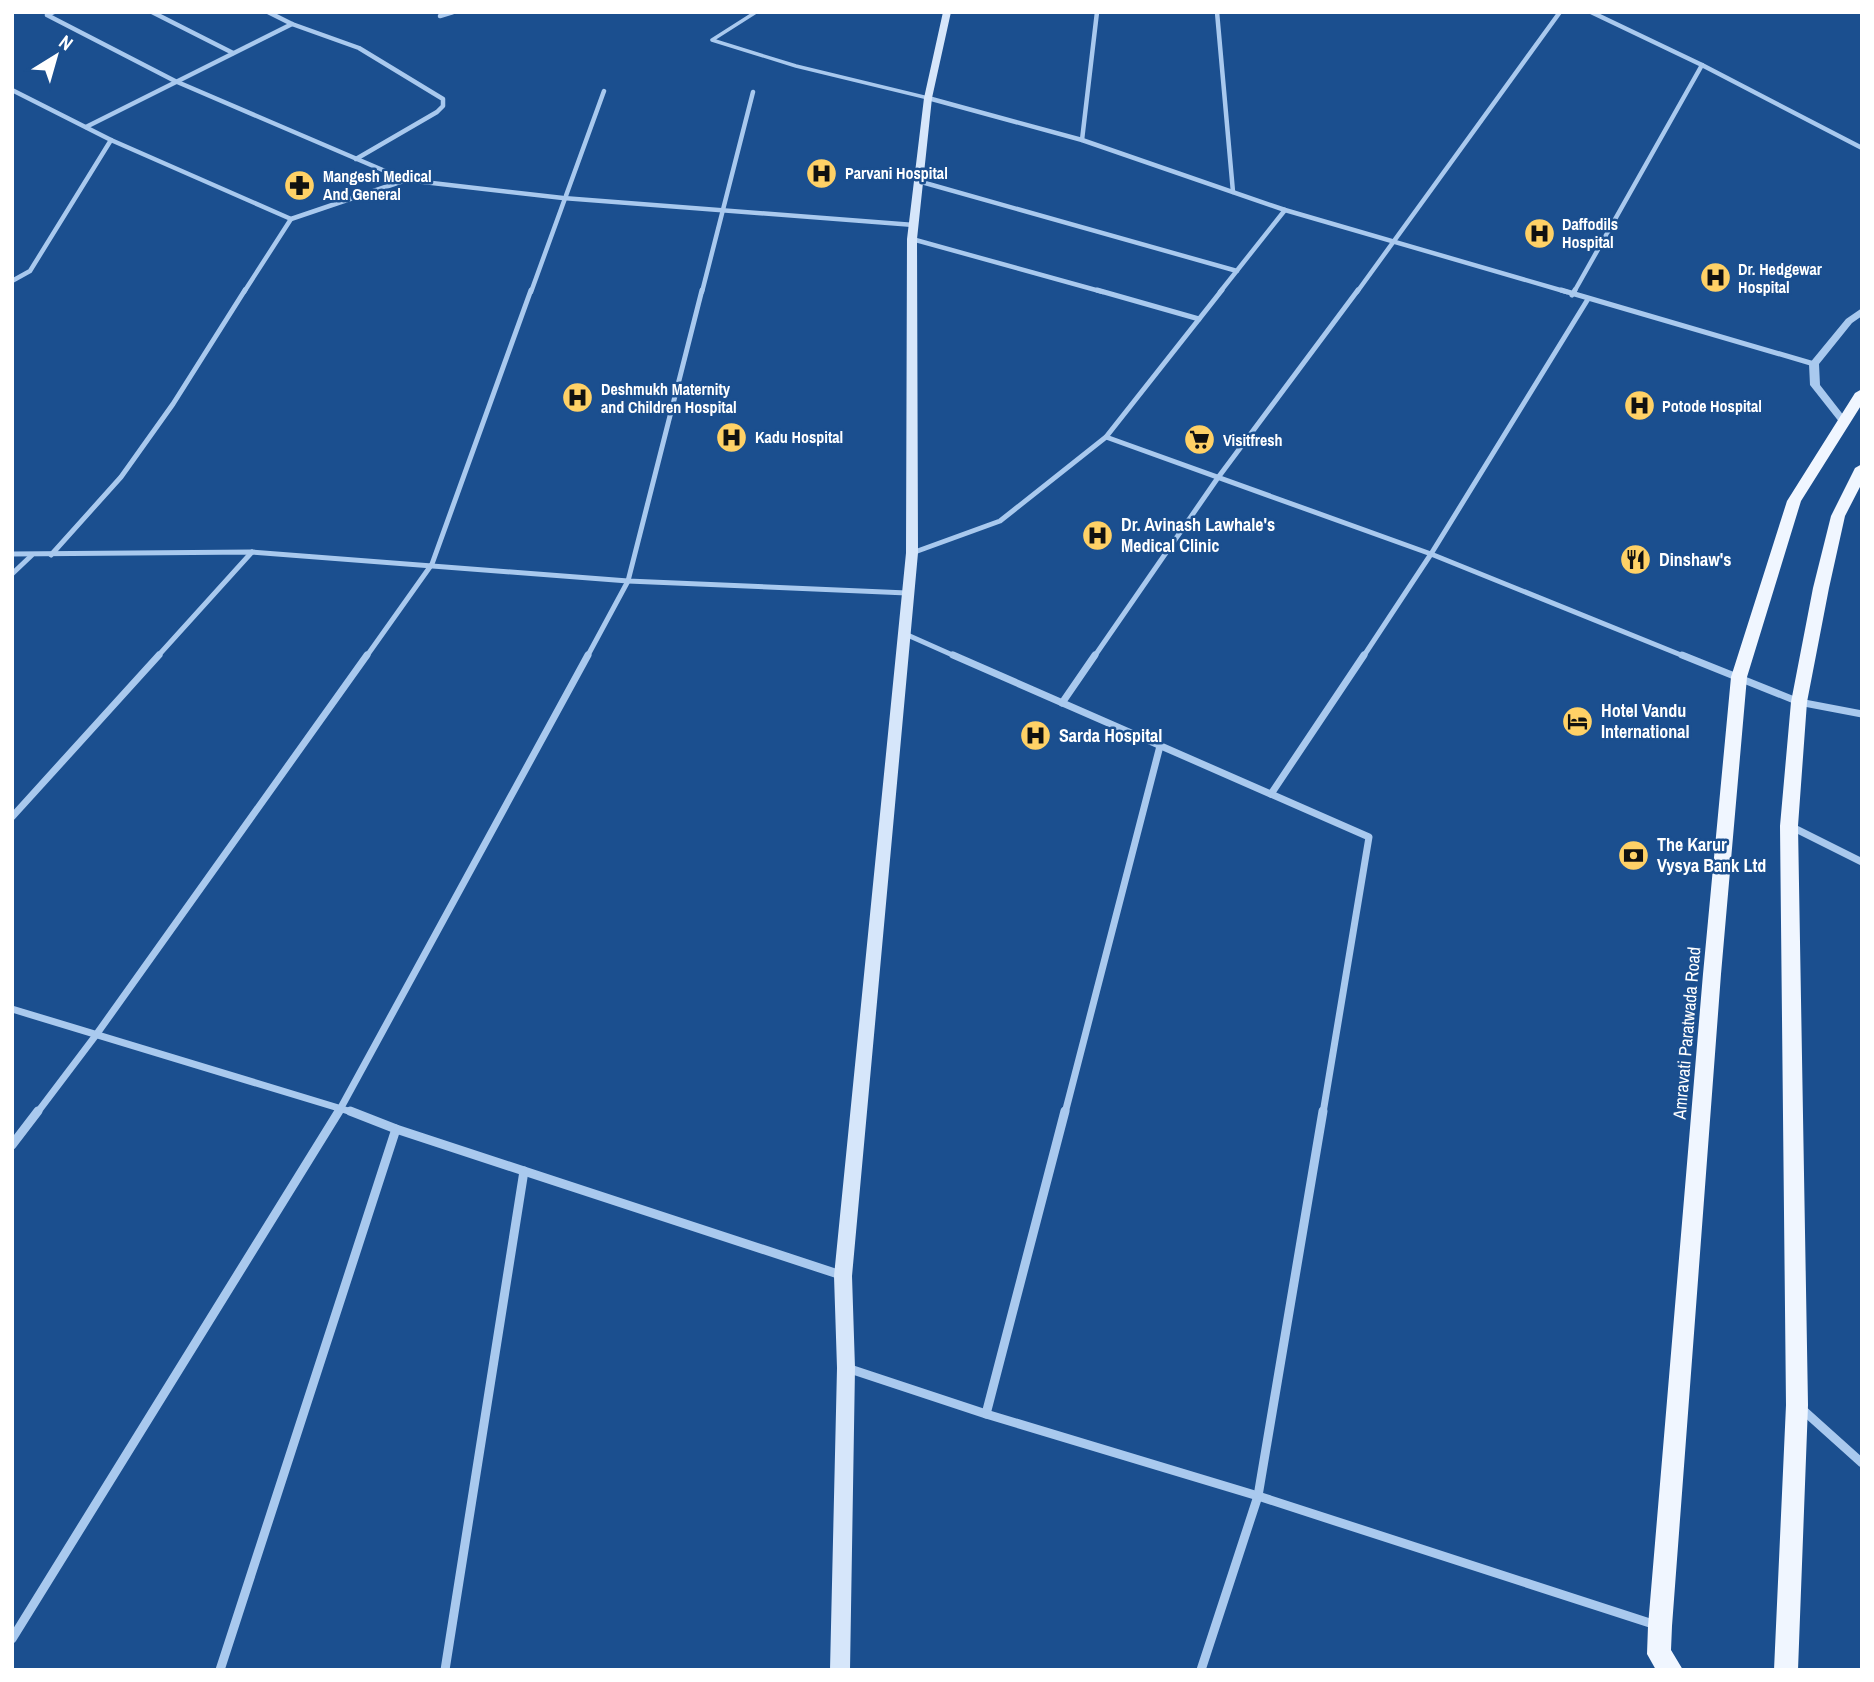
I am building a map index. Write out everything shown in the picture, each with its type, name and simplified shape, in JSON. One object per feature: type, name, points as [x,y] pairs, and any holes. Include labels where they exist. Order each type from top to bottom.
[{"type":"main road","points":[[839,1670],[846,1368],[844,1276],[912,552],[913,232],[928,98],[947,12]]},
{"type":"main road","name":"Amravati Paratwada Road","points":[[1662,1665],[1660,1626],[1712,974],[1740,677],[1794,501],[1862,393]]},
{"type":"main road","points":[[1786,1670],[1797,1405],[1789,826],[1799,702],[1838,516],[1862,468]]},
{"type":"street","points":[[54,12],[47,15],[175,82],[406,180],[563,198],[723,209],[913,232],[1199,319]]},
{"type":"street","points":[[152,12],[233,53]]},
{"type":"street","points":[[268,12],[292,24],[359,48],[443,99],[443,106],[437,112],[356,159]]},
{"type":"street","points":[[440,16],[453,12]]},
{"type":"street","points":[[1083,140],[1097,12]]},
{"type":"street","points":[[1217,12],[1233,192]]},
{"type":"street","points":[[1062,703],[1217,479],[1394,242],[1560,12]]},
{"type":"street","points":[[1591,12],[1702,65],[1862,148]]},
{"type":"street","points":[[86,127],[292,24]]},
{"type":"street","points":[[1572,295],[1702,65]]},
{"type":"street","points":[[12,90],[111,140],[291,219]]},
{"type":"street","points":[[12,1145],[96,1034],[432,564],[604,90]]},
{"type":"street","points":[[12,1639],[341,1107],[628,581],[753,92]]},
{"type":"street","points":[[928,98],[1083,140],[1285,210],[1814,364]]},
{"type":"street","points":[[12,281],[30,271],[111,140]]},
{"type":"street","points":[[51,555],[129,466],[187,383],[291,219],[406,180]]},
{"type":"street","points":[[918,181],[1237,271]]},
{"type":"street","points":[[912,552],[1000,521],[1106,437],[1285,210]]},
{"type":"street","points":[[1271,794],[1431,554],[1588,299]]},
{"type":"street","points":[[1843,421],[1815,385],[1814,364],[1849,321],[1862,310]]},
{"type":"street","points":[[1106,437],[1431,554],[1799,702],[1862,714]]},
{"type":"street","points":[[12,817],[252,552]]},
{"type":"street","points":[[12,554],[252,552],[628,581],[907,593]]},
{"type":"street","points":[[12,574],[32,555]]},
{"type":"street","points":[[903,633],[1369,837],[1258,1496],[1201,1670]]},
{"type":"street","points":[[986,1414],[1160,746]]},
{"type":"street","points":[[1789,826],[1862,862]]},
{"type":"street","points":[[12,1009],[341,1107],[396,1129],[844,1276]]},
{"type":"street","points":[[220,1670],[396,1129]]},
{"type":"street","points":[[445,1670],[524,1171]]},
{"type":"street","points":[[846,1368],[986,1414],[1258,1496],[1660,1626]]},
{"type":"street","points":[[1797,1405],[1862,1463]]},
{"type":"lane","points":[[756,12],[712,40],[796,66],[928,98]]},
{"type":"place","name":"Parvani Hospital","points":[[822,173]]},
{"type":"place","name":"Mangesh Medical And General","points":[[300,185]]},
{"type":"place","name":"Daffodils Hospital","points":[[1539,233]]},
{"type":"place","name":"Dr. Hedgewar Hospital","points":[[1715,278]]},
{"type":"place","name":"Deshmukh Maternity and Children Hospital","points":[[578,398]]},
{"type":"place","name":"Potode Hospital","points":[[1639,406]]},
{"type":"place","name":"Kadu Hospital","points":[[732,437]]},
{"type":"place","name":"Visitfresh","points":[[1200,440]]},
{"type":"place","name":"Dr. Avinash Lawhale's Medical Clinic","points":[[1098,535]]},
{"type":"place","name":"Dinshaw's","points":[[1636,560]]},
{"type":"place","name":"Hotel Vandu International","points":[[1578,721]]},
{"type":"place","name":"Sarda Hospital","points":[[1036,736]]},
{"type":"place","name":"The Karur Vysya Bank Ltd","points":[[1634,855]]}]
